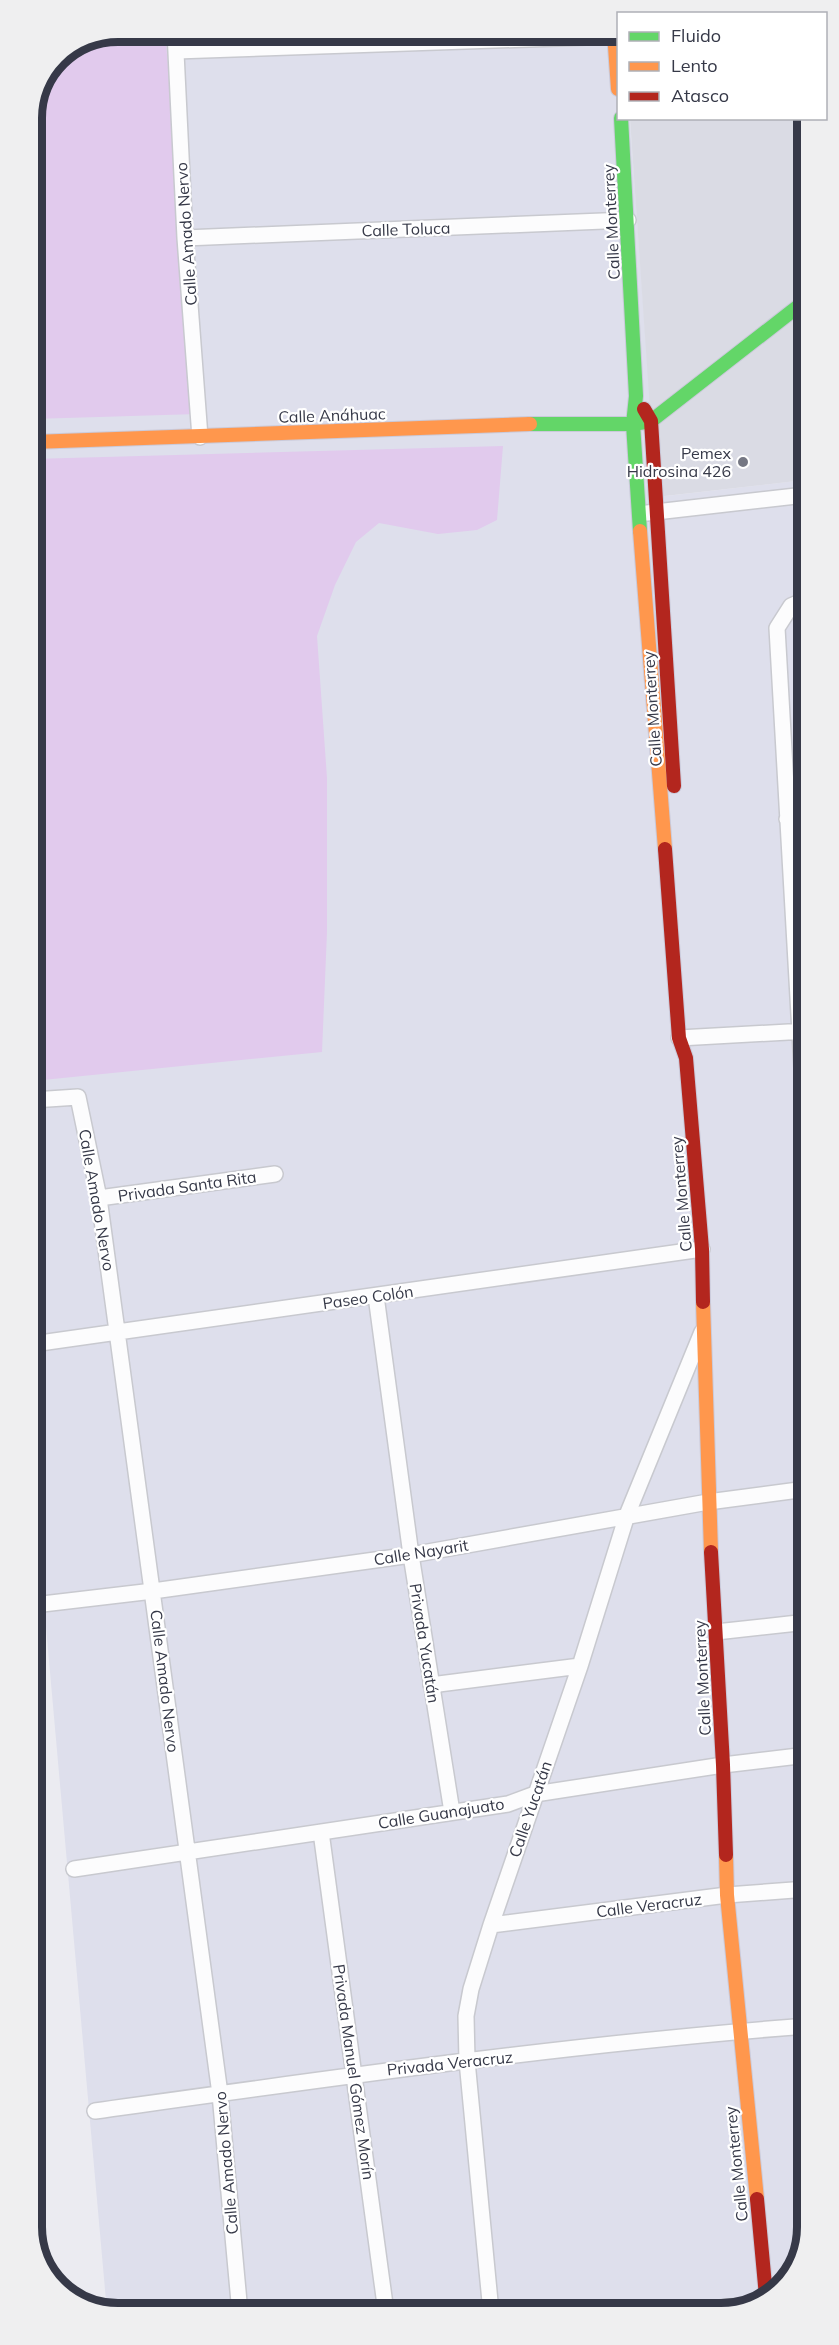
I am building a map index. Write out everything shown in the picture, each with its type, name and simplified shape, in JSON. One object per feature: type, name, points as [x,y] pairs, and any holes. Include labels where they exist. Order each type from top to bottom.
[{"type":"street","name":"Calle Amado Nervo","points":[[176,42],[185,238],[200,437]]},
{"type":"street","points":[[176,51],[408,42]]},
{"type":"street","points":[[615,42],[617,71]]},
{"type":"street","name":"Calle Monterrey","points":[[621,120],[636,396],[633,424],[639,514],[685,1037]]},
{"type":"street","name":"Calle Toluca","points":[[185,238],[628,220]]},
{"type":"street","points":[[651,421],[797,307]]},
{"type":"street","name":"Calle Monterrey","points":[[636,396],[651,421],[686,1058],[702,1249],[708,1502],[723,1765],[727,1895],[765,2288]]},
{"type":"street","name":"Calle Anáhuac","points":[[42,442],[568,423],[633,424],[651,421]]},
{"type":"street","points":[[639,514],[797,496]]},
{"type":"street","points":[[797,603],[791,606],[777,628],[797,961]]},
{"type":"street","points":[[787,819],[797,818]]},
{"type":"street","points":[[685,1037],[797,1032]]},
{"type":"street","name":"Calle Amado Nervo","points":[[42,1099],[78,1097],[99,1198],[119,1332],[220,2094],[239,2303]]},
{"type":"street","name":"Privada Santa Rita","points":[[99,1198],[275,1174]]},
{"type":"street","name":"Paseo Colón","points":[[42,1343],[702,1249]]},
{"type":"street","name":"Privada Yucatán","points":[[376,1296],[411,1555],[452,1812]]},
{"type":"street","name":"Calle Yucatán","points":[[490,2303],[467,2061],[466,2016],[471,1989],[490,1925],[580,1666],[627,1515],[704,1326]]},
{"type":"street","name":"Calle Nayarit","points":[[42,1604],[411,1555],[627,1515],[797,1491]]},
{"type":"street","points":[[716,1632],[797,1623]]},
{"type":"street","points":[[431,1685],[580,1666]]},
{"type":"street","name":"Calle Guanajuato","points":[[74,1869],[508,1804],[535,1794],[723,1765],[797,1756]]},
{"type":"street","name":"Privada Manuel Gómez Morín","points":[[321,1832],[385,2303]]},
{"type":"street","name":"Calle Veracruz","points":[[490,1925],[727,1895],[797,1890]]},
{"type":"street","name":"Privada Veracruz","points":[[95,2111],[355,2074],[740,2031],[797,2027]]},
{"type":"shaded area","points":[[118,42],[617,42],[617,120],[630,120],[657,497],[797,481],[797,2228],[793,2252],[775,2281],[755,2295],[722,2303],[106,2302],[46,1627],[42,1626],[42,113],[50,84],[68,61],[80,52],[93,46]]},
{"type":"shaded area","points":[[118,42],[166,42],[198,414],[42,419],[42,113],[50,84],[58,72],[80,52],[93,46]]},
{"type":"shaded area","points":[[630,120],[797,120],[797,481],[656,497]]},
{"type":"shaded area","points":[[503,446],[497,520],[477,530],[438,534],[379,523],[356,542],[335,585],[317,636],[327,778],[327,932],[322,1052],[42,1080],[42,459]]},
{"type":"traffic: fast","points":[[621,120],[636,396],[633,424],[640,531]]},
{"type":"traffic: fast","points":[[530,424],[633,424],[651,421],[797,307]]},
{"type":"traffic: slow","points":[[615,42],[617,75]]},
{"type":"traffic: slow","points":[[42,442],[530,424]]},
{"type":"traffic: slow","points":[[640,531],[665,849]]},
{"type":"traffic: slow","points":[[703,1302],[711,1552]]},
{"type":"traffic: slow","points":[[726,1855],[727,1895],[757,2199]]},
{"type":"traffic: jam","points":[[644,409],[651,421],[674,786]]},
{"type":"traffic: jam","points":[[665,849],[679,1038],[686,1058],[702,1249],[703,1302]]},
{"type":"traffic: jam","points":[[711,1552],[726,1855]]},
{"type":"traffic: jam","points":[[757,2199],[765,2288]]},
{"type":"place","name":"Pemex Hidrosina 426","points":[[743,462]]}]
